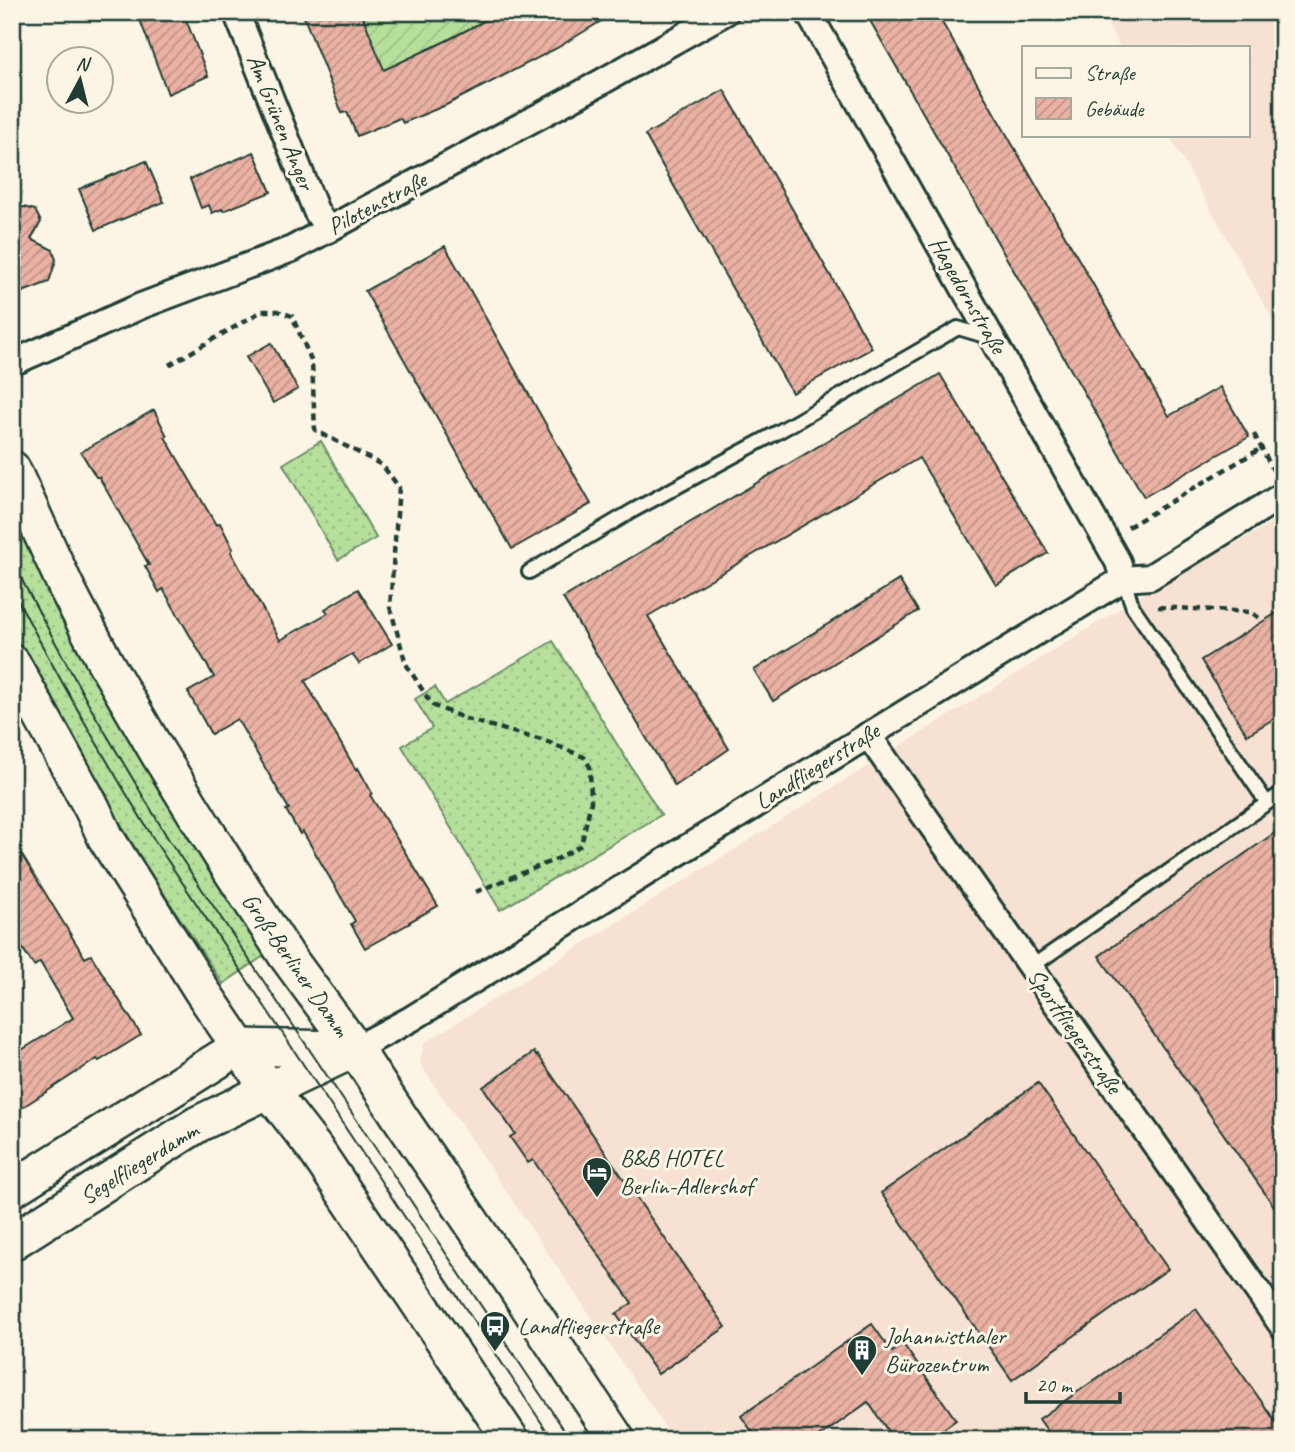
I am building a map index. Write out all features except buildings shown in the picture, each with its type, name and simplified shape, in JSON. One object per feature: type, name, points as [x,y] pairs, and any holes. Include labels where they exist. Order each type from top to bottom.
[{"type":"main road","name":"Groß-Berliner Damm","points":[[12,469],[66,587],[105,662],[221,855],[286,955],[355,1049],[521,1294],[617,1440]]},
{"type":"main road","points":[[12,663],[106,838],[239,1047],[315,1149],[511,1440]]},
{"type":"main road","points":[[239,1047],[355,1049]]},
{"type":"main road","name":"Segelfliegerdamm","points":[[12,1189],[239,1047]]},
{"type":"main road","name":"Segelfliegerdamm","points":[[12,1242],[198,1124],[355,1049]]},
{"type":"street","name":"Am Grünen Anger","points":[[236,12],[317,211],[328,230]]},
{"type":"street","name":"Pilotenstraße","points":[[12,363],[141,306],[292,249],[726,12]]},
{"type":"street","name":"Hagedornstraße","points":[[808,12],[1106,540],[1118,562],[1123,579]]},
{"type":"street","name":"Landfliegerstraße","points":[[355,1049],[411,1019],[1123,579],[1150,577],[1283,495]]},
{"type":"street","name":"Sportfliegerstraße","points":[[869,735],[1283,1327]]},
{"type":"lane","points":[[529,572],[958,328],[992,338]]},
{"type":"lane","points":[[1123,579],[1133,607],[1267,803]]},
{"type":"lane","points":[[1031,967],[1283,792]]},
{"type":"path","points":[[169,365],[262,311],[278,311],[292,316],[312,362],[315,430],[382,465],[399,487],[390,607],[407,664],[432,705],[466,719],[545,740],[584,757],[590,767],[592,802],[581,845],[559,858],[473,893]]},
{"type":"path","points":[[1106,540],[1260,449],[1254,434]]},
{"type":"path","points":[[1133,607],[1251,612],[1263,621]]},
{"type":"shaded area","points":[[1100,12],[1283,12],[1283,338],[1170,136],[1250,136],[1250,46],[1119,46]]},
{"type":"shaded area","points":[[1283,517],[1283,1440],[674,1440],[420,1064],[424,1043],[1147,592]]},
{"type":"green space","points":[[361,12],[501,12],[376,74],[375,47]]},
{"type":"green space","points":[[321,441],[376,538],[338,560],[283,464]]},
{"type":"green space","points":[[12,504],[268,953],[223,984],[145,865],[68,735],[12,631]]},
{"type":"green space","points":[[553,641],[661,815],[500,910],[402,746],[432,728],[415,699],[435,687],[445,704]]},
{"type":"tram line","points":[[12,558],[89,705],[169,840],[571,1440]]},
{"type":"tram line","points":[[12,589],[83,719],[158,846],[553,1440]]},
{"type":"place","name":"B&B HOTEL Berlin-Adlershof","points":[[597,1199]]},
{"type":"place","name":"Landfliegerstraße","points":[[495,1353]]},
{"type":"place","name":"Johannisthaler Bürozentrum","points":[[862,1377]]}]
